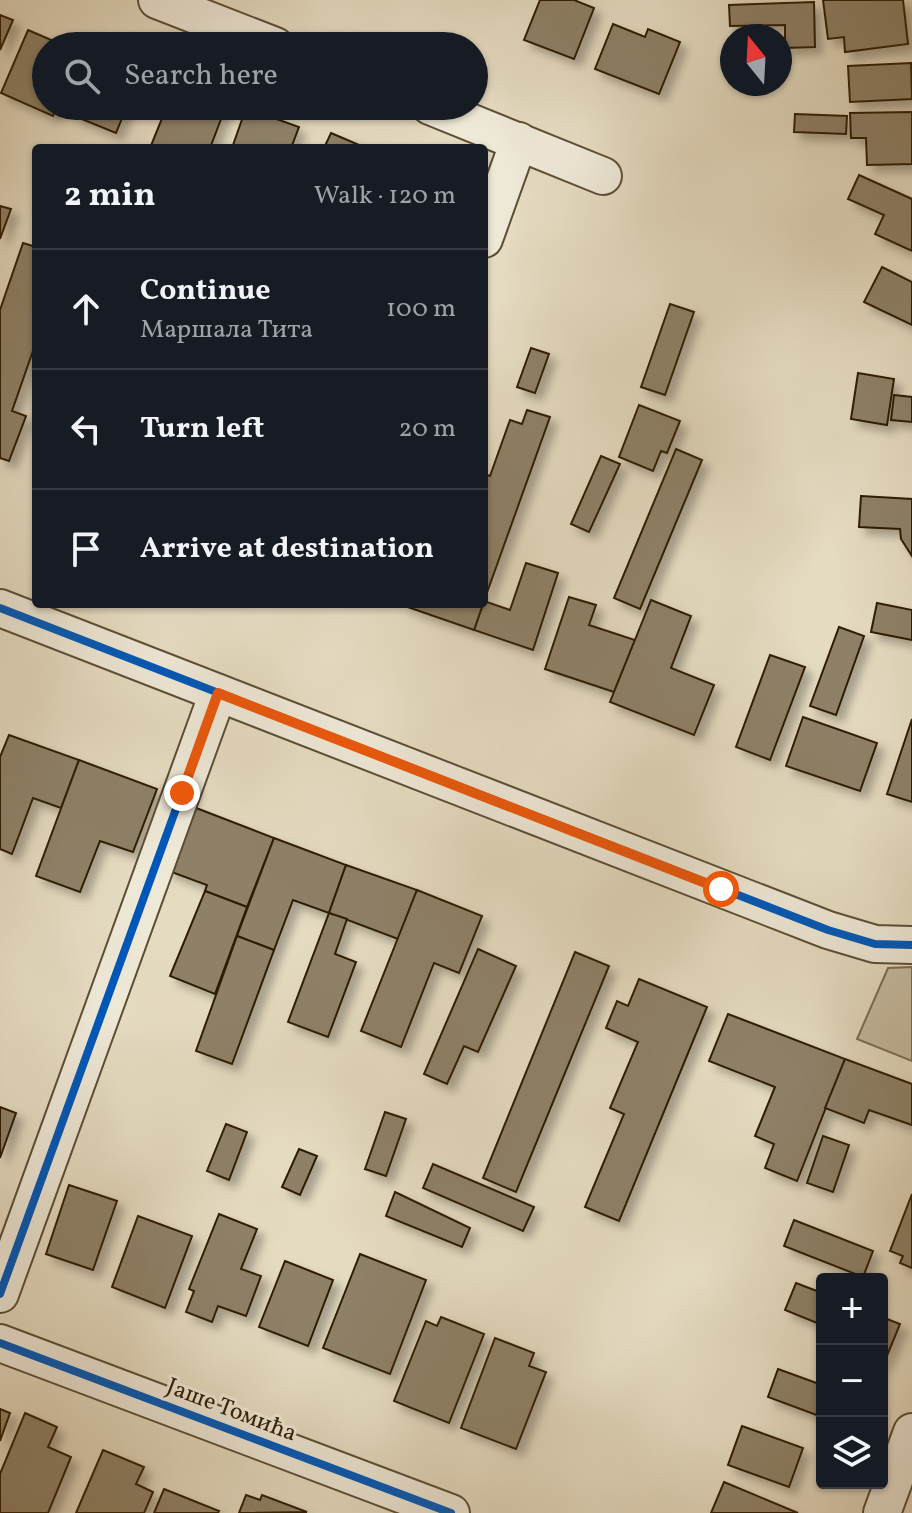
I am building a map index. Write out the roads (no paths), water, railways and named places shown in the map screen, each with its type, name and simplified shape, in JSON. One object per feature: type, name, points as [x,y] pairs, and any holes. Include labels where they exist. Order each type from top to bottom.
[{"type":"street","points":[[157,0],[239,32]]},
{"type":"street","points":[[466,120],[603,176]]},
{"type":"street","points":[[488,228],[519,141]]},
{"type":"street","points":[[0,608],[828,930],[860,941],[912,945]]},
{"type":"street","points":[[0,1294],[218,693]]},
{"type":"street","name":"Јаше Томића","points":[[0,1343],[451,1513]]},
{"type":"street","points":[[882,1513],[912,1432]]}]
